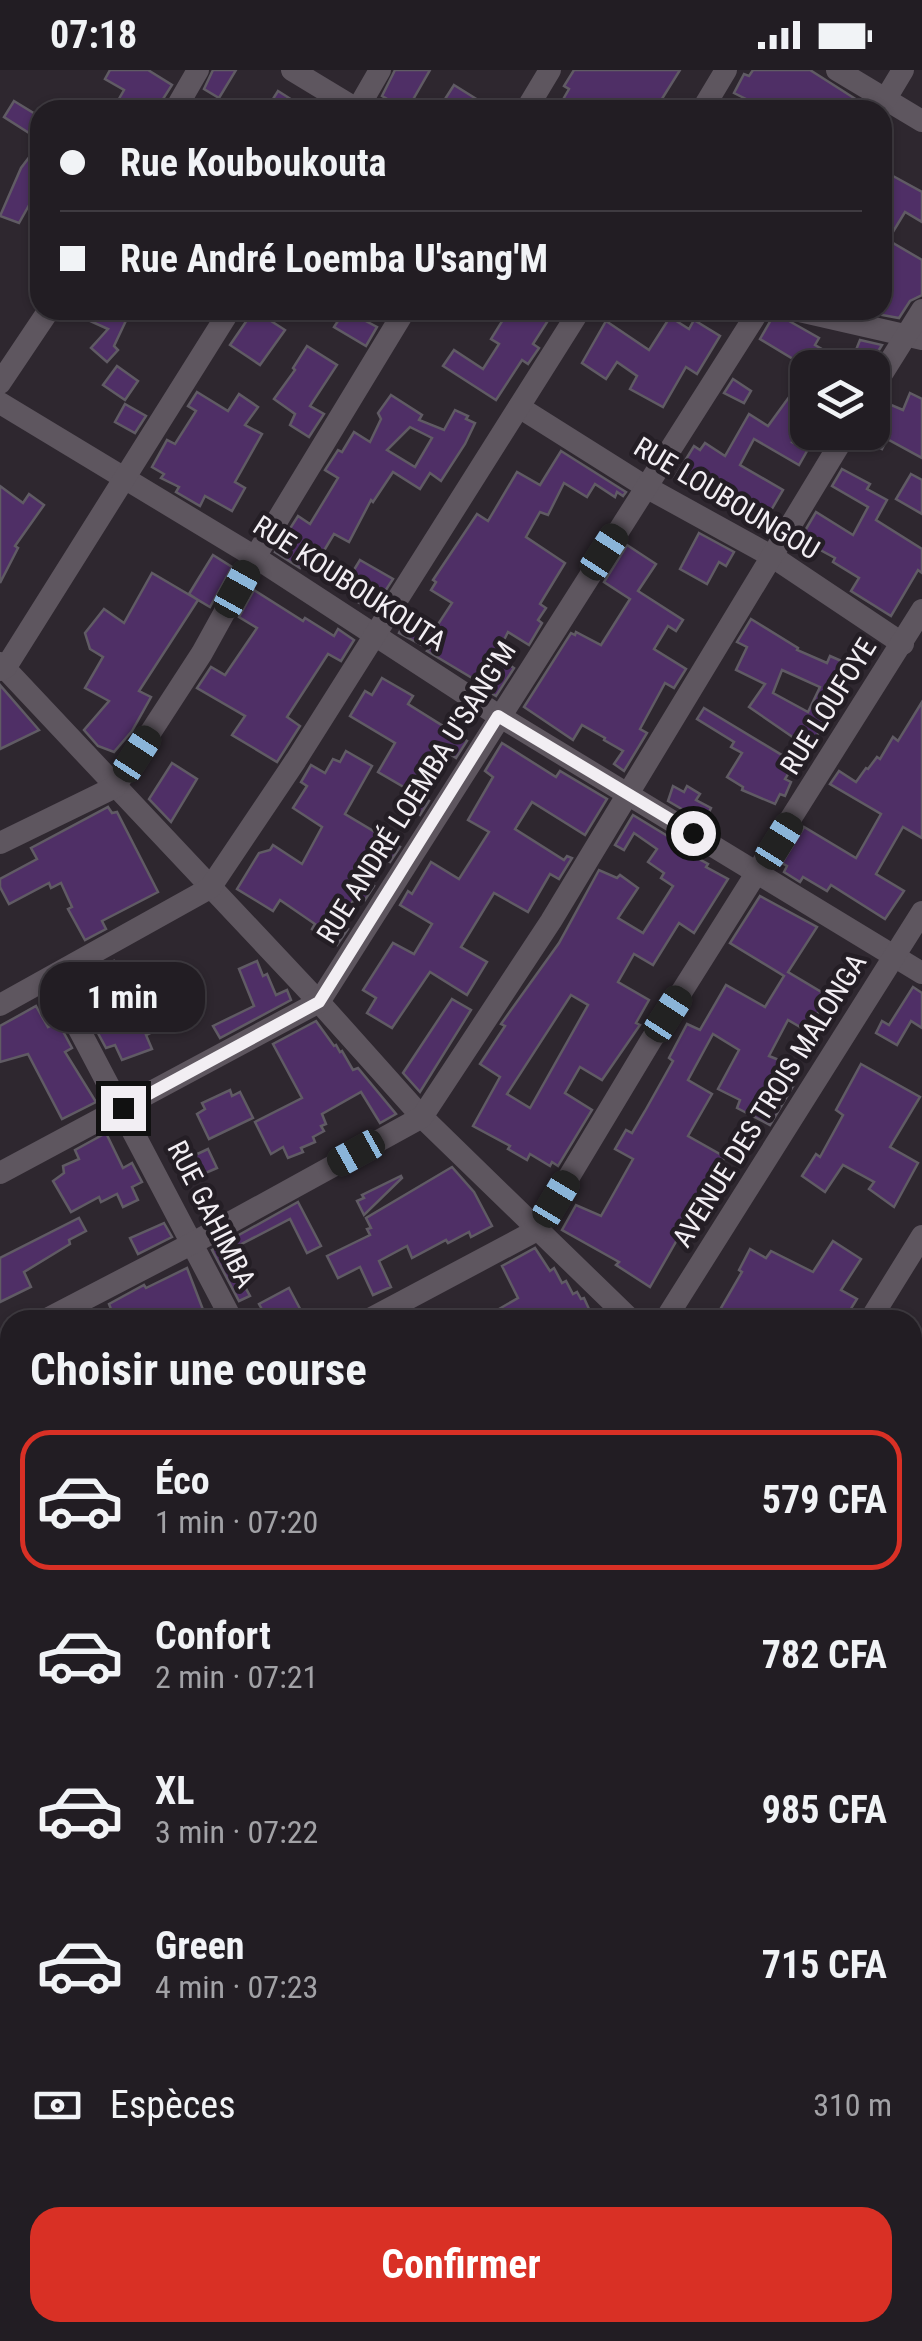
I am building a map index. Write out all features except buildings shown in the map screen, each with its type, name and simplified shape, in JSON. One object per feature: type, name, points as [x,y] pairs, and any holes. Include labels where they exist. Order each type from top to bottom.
[{"type":"street","points":[[180,100],[198,70]]},
{"type":"street","points":[[292,70],[342,100]]},
{"type":"street","points":[[364,100],[380,70]]},
{"type":"street","points":[[532,100],[550,70]]},
{"type":"street","points":[[708,100],[726,70]]},
{"type":"street","points":[[838,70],[875,100]]},
{"type":"street","points":[[884,100],[903,70]]},
{"type":"street","points":[[892,109],[922,121]]},
{"type":"street","points":[[890,367],[914,337],[922,310]]},
{"type":"street","points":[[0,383],[42,320]]},
{"type":"street","points":[[224,320],[2,667],[319,1002],[422,1117],[621,1310]]},
{"type":"street","points":[[0,843],[116,787],[202,653],[255,557],[400,320]]},
{"type":"street","points":[[0,1005],[210,888],[574,320]]},
{"type":"street","name":"RUE ANDRÉ LOEMBA U'SANG'M","points":[[0,1173],[319,1002],[754,320]]},
{"type":"street","points":[[839,320],[914,337]]},
{"type":"street","name":"RUE KOUBOUKOUTA","points":[[0,403],[255,557],[498,716],[922,973]]},
{"type":"street","name":"RUE LOUBOUNGOU","points":[[520,407],[646,487],[773,557],[902,644]]},
{"type":"street","points":[[63,1310],[422,1117],[551,921],[836,450]]},
{"type":"street","name":"RUE LOUFOYE","points":[[537,1230],[650,1042],[922,610]]},
{"type":"street","name":"AVENUE DES TROIS MALONGA","points":[[671,1310],[922,912]]},
{"type":"street","name":"RUE GAHIMBA","points":[[52,978],[227,1310]]},
{"type":"street","points":[[387,1310],[537,1230]]},
{"type":"street","points":[[876,1310],[922,1236]]},
{"type":"route","points":[[123,1108],[319,1002],[498,716],[693,833]]}]
